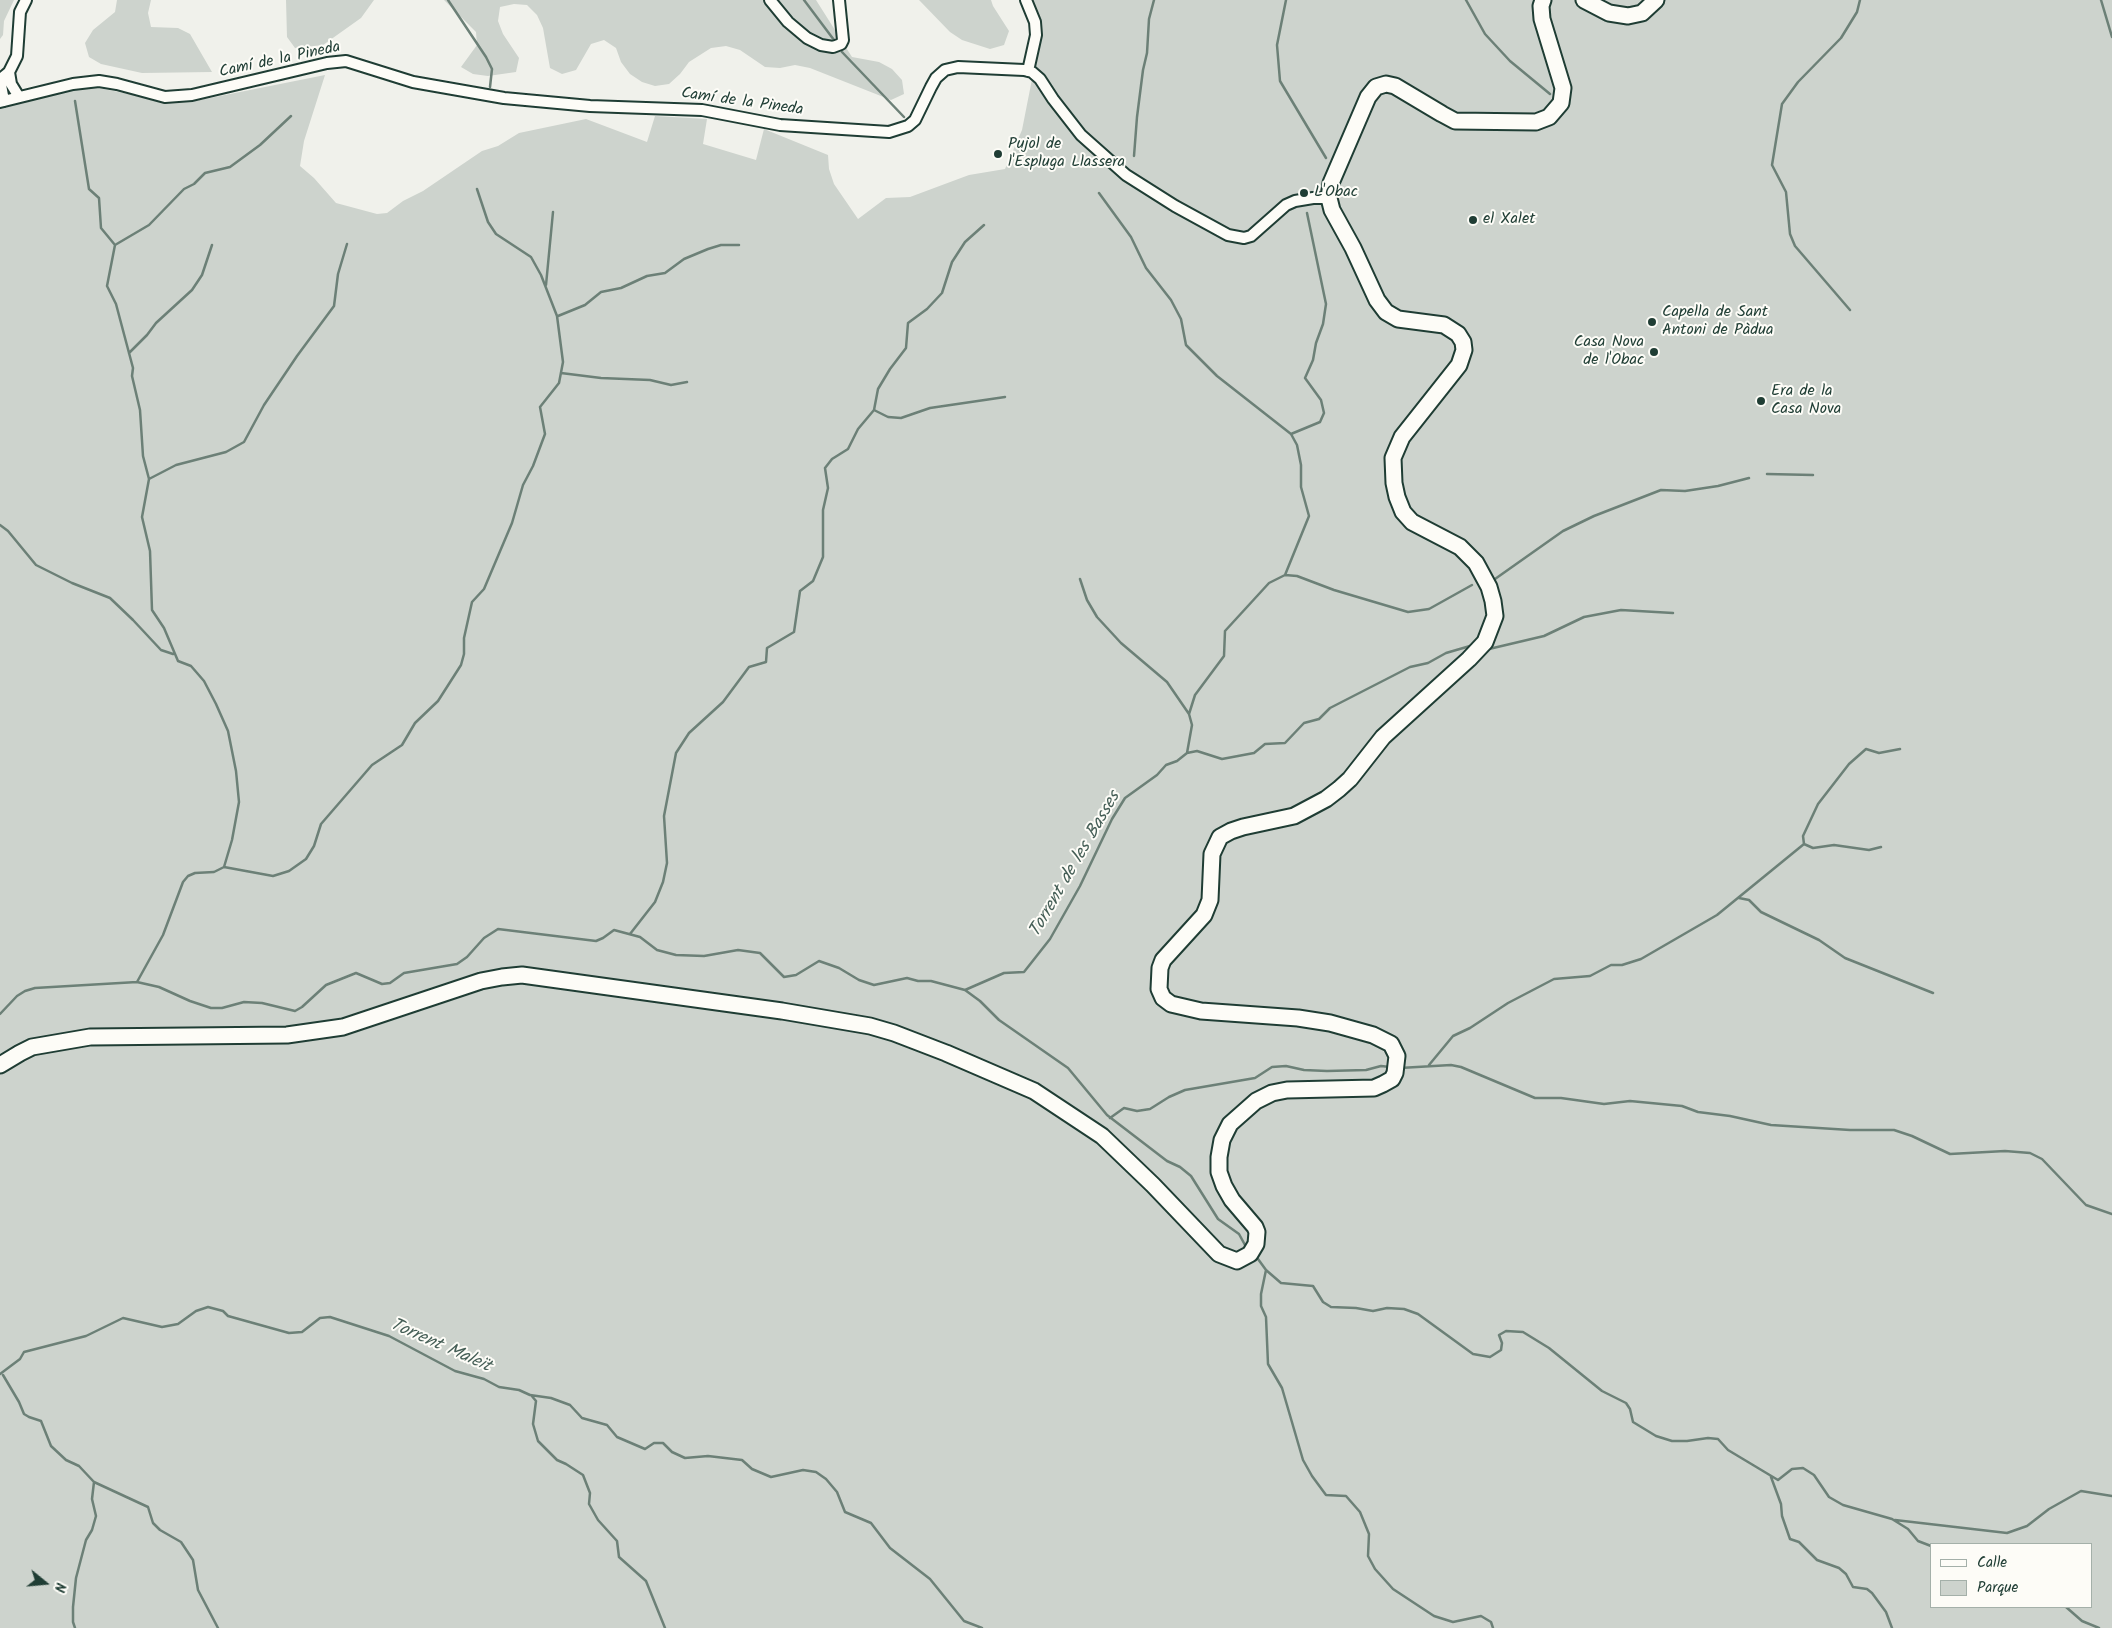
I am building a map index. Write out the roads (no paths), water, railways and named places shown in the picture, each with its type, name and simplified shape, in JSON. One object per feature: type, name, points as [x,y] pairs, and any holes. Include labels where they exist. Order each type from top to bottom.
[{"type":"street","points":[[9,72],[11,84],[22,96],[2,101],[2,77],[9,72],[17,56],[20,12],[26,0]]},
{"type":"street","points":[[770,0],[788,22],[807,38],[821,45],[833,47],[838,46],[843,40],[839,0]]},
{"type":"street","points":[[1026,0],[1035,22],[1036,35],[1028,71],[1040,79],[1081,135],[1126,175],[1175,206],[1228,235],[1244,238],[1251,236],[1286,205],[1295,201],[1313,198],[1329,198]]},
{"type":"street","points":[[0,1065],[32,1048],[90,1038],[278,1035],[336,1028],[481,982],[522,975],[782,1011],[870,1026],[894,1033],[1034,1091],[1102,1136],[1153,1184],[1219,1254],[1237,1260],[1246,1257],[1256,1244],[1257,1232],[1246,1214],[1232,1200],[1224,1186],[1220,1172],[1219,1157],[1222,1140],[1230,1124],[1256,1101],[1272,1093],[1305,1089],[1374,1088],[1392,1079],[1395,1073],[1397,1056],[1391,1044],[1373,1035],[1330,1023],[1298,1018],[1201,1011],[1171,1004],[1163,998],[1159,989],[1160,968],[1163,960],[1204,915],[1210,900],[1212,854],[1220,837],[1231,830],[1294,816],[1326,799],[1339,789],[1354,775],[1383,737],[1469,659],[1485,642],[1495,616],[1489,587],[1476,563],[1460,547],[1412,522],[1403,512],[1394,483],[1393,458],[1402,438],[1459,365],[1464,350],[1463,342],[1458,334],[1444,325],[1398,319],[1386,312],[1377,300],[1353,248],[1332,210],[1329,198],[1331,183],[1368,97],[1376,87],[1386,84],[1395,86],[1442,114],[1456,120],[1536,122],[1549,117],[1561,102],[1563,88],[1542,19],[1542,0]]},
{"type":"street","points":[[1584,0],[1608,13],[1628,16],[1642,14],[1656,0]]},
{"type":"street","name":"Camí de la Pineda","points":[[22,96],[73,84],[99,81],[165,96],[192,95],[327,63],[346,61],[413,82],[504,98],[590,106],[702,110],[780,125],[890,132],[908,126],[915,120],[936,78],[945,70],[958,67],[1028,71]]},
{"type":"waterway","points":[[448,0],[492,69],[490,87]]},
{"type":"waterway","points":[[804,0],[834,40]]},
{"type":"waterway","points":[[1134,156],[1137,117],[1147,53],[1149,19],[1154,0]]},
{"type":"waterway","points":[[1286,0],[1277,45],[1280,81],[1326,158]]},
{"type":"waterway","points":[[1466,0],[1485,34],[1510,61],[1550,94]]},
{"type":"waterway","points":[[1850,310],[1795,246],[1790,234],[1786,192],[1772,165],[1782,104],[1798,82],[1841,38],[1857,12],[1860,0]]},
{"type":"waterway","points":[[2101,0],[2112,37]]},
{"type":"waterway","points":[[842,52],[904,117]]},
{"type":"waterway","points":[[75,101],[89,189],[99,198],[101,228],[115,245],[107,286],[116,304],[133,368],[132,376],[140,410],[143,456],[149,479],[142,517],[150,551],[152,610],[164,628],[178,661],[191,666],[204,681],[216,704],[228,731],[236,771],[239,802],[232,840],[224,867],[214,872],[195,873],[188,876],[183,882],[163,935],[137,982]]},
{"type":"waterway","points":[[115,245],[149,225],[184,189],[194,184],[205,173],[230,167],[260,145],[291,116]]},
{"type":"waterway","points":[[224,867],[273,876],[289,871],[306,859],[314,846],[321,824],[372,765],[402,745],[415,723],[438,701],[461,665],[464,654],[464,638],[472,602],[484,589],[512,523],[523,485],[533,466],[545,434],[540,407],[559,383],[563,362],[557,316],[541,275],[531,257],[496,234],[488,222],[477,189]]},
{"type":"waterway","points":[[1099,193],[1131,237],[1146,268],[1171,300],[1181,319],[1186,345],[1217,376],[1291,434],[1297,445],[1301,465],[1301,487],[1309,516],[1285,575]]},
{"type":"waterway","points":[[546,285],[553,212]]},
{"type":"waterway","points":[[1291,434],[1320,422],[1324,413],[1321,400],[1305,378],[1313,360],[1316,343],[1323,324],[1326,304],[1307,213]]},
{"type":"waterway","points":[[874,410],[878,389],[906,348],[908,323],[927,309],[942,293],[952,262],[965,242],[984,225]]},
{"type":"waterway","points":[[149,479],[176,465],[226,452],[244,442],[264,405],[334,306],[338,274],[347,244]]},
{"type":"waterway","points":[[129,353],[156,323],[192,290],[202,275],[212,245]]},
{"type":"waterway","points":[[558,316],[585,305],[601,292],[621,288],[647,276],[665,273],[684,259],[708,249],[721,245],[739,245]]},
{"type":"waterway","points":[[561,373],[601,378],[650,380],[671,385],[687,382]]},
{"type":"waterway","points":[[630,934],[655,902],[663,882],[667,863],[664,816],[676,753],[689,733],[723,702],[749,667],[766,662],[767,648],[794,632],[800,591],[813,581],[823,557],[823,510],[828,488],[825,468],[832,459],[848,449],[858,429],[874,410],[888,417],[901,418],[930,408],[1005,397]]},
{"type":"waterway","points":[[1767,474],[1813,475]]},
{"type":"waterway","name":"Torrent de les Basses","points":[[1495,579],[1563,531],[1594,516],[1661,490],[1685,491],[1718,486],[1749,478]]},
{"type":"waterway","points":[[0,525],[8,531],[36,565],[72,583],[110,598],[161,650],[173,654]]},
{"type":"waterway","name":"Torrent de les Basses","points":[[965,990],[1004,973],[1024,972],[1050,939],[1080,886],[1112,819],[1125,798],[1157,775],[1166,765],[1177,761],[1187,753],[1192,725],[1189,714],[1195,695],[1224,656],[1225,631],[1269,583],[1285,575],[1297,576],[1334,590],[1408,612],[1429,609],[1472,585]]},
{"type":"waterway","points":[[1080,579],[1087,600],[1097,617],[1121,643],[1167,682],[1189,714]]},
{"type":"waterway","points":[[1489,649],[1544,636],[1584,617],[1621,610],[1673,613]]},
{"type":"waterway","points":[[1187,753],[1197,751],[1222,759],[1254,753],[1265,744],[1285,743],[1304,723],[1319,719],[1330,708],[1410,667],[1428,663],[1446,653],[1470,646]]},
{"type":"waterway","points":[[1429,1065],[1453,1036],[1470,1028],[1508,1003],[1554,979],[1590,976],[1611,965],[1622,965],[1641,959],[1717,915],[1804,844],[1803,836],[1818,804],[1849,764],[1866,749],[1879,753],[1900,749]]},
{"type":"waterway","points":[[1804,844],[1813,848],[1834,845],[1869,850],[1881,847]]},
{"type":"waterway","points":[[1739,898],[1749,900],[1761,912],[1819,940],[1845,958],[1933,993]]},
{"type":"waterway","points":[[0,1014],[17,996],[35,988],[137,982],[159,987],[211,1008],[222,1008],[244,1002],[262,1003],[295,1011],[326,985],[356,973],[382,984],[390,983],[404,973],[457,964],[467,957],[484,938],[498,929],[596,941],[614,930],[640,937],[657,950],[676,955],[704,956],[738,950],[760,953],[784,977],[796,975],[819,961],[839,968],[859,980],[874,985],[907,978],[918,981],[931,981],[965,990],[980,1001],[999,1020],[1068,1068],[1107,1115],[1167,1161],[1180,1167],[1191,1176],[1218,1219],[1239,1234],[1245,1245]]},
{"type":"waterway","points":[[1400,1068],[1451,1065],[1461,1067],[1535,1098],[1561,1098],[1604,1104],[1630,1101],[1682,1106],[1698,1112],[1730,1116],[1771,1125],[1850,1130],[1894,1130],[1912,1136],[1950,1154],[2005,1151],[2030,1153],[2042,1159],[2086,1205],[2112,1214]]},
{"type":"waterway","points":[[1110,1118],[1124,1108],[1137,1111],[1150,1109],[1185,1090],[1255,1078],[1272,1067],[1286,1066],[1304,1070],[1327,1071],[1366,1070],[1381,1066],[1390,1067]]},
{"type":"waterway","points":[[1258,1259],[1266,1270],[1281,1283],[1313,1286],[1323,1302],[1331,1307],[1373,1311],[1387,1308],[1404,1309],[1418,1314],[1473,1354],[1490,1357],[1501,1350],[1502,1343],[1499,1335],[1506,1331],[1523,1332],[1549,1348],[1602,1391],[1626,1403],[1630,1409],[1633,1422],[1656,1436],[1672,1441],[1718,1439],[1728,1450],[1778,1480],[1792,1469],[1803,1468],[1814,1475],[1829,1497],[1843,1505],[1892,1519],[1908,1529],[1918,1541],[1930,1546]]},
{"type":"waterway","points":[[1266,1270],[1261,1294],[1261,1306],[1266,1317],[1268,1364],[1282,1388],[1303,1460],[1312,1476],[1326,1495],[1346,1496],[1360,1512],[1369,1534],[1368,1556],[1375,1569],[1393,1589],[1434,1616],[1453,1622],[1481,1616],[1491,1622],[1493,1628]]},
{"type":"waterway","name":"Torrent Maleït","points":[[0,1374],[20,1359],[24,1352],[86,1336],[123,1318],[162,1327],[178,1324],[196,1311],[208,1307],[223,1311],[228,1316],[289,1333],[302,1332],[320,1318],[330,1317],[389,1336],[455,1371],[484,1379],[499,1387],[551,1398],[570,1405],[582,1418],[607,1425],[617,1437],[645,1449],[654,1443],[663,1443],[672,1452],[685,1458],[708,1456],[742,1460],[752,1469],[771,1477],[803,1470],[816,1472],[826,1479],[837,1492],[845,1512],[871,1523],[890,1548],[930,1579],[964,1621],[982,1628]]},
{"type":"waterway","points":[[3,1375],[24,1414],[41,1421],[51,1446],[66,1460],[79,1466],[94,1482],[148,1507],[153,1523],[160,1530],[181,1542],[193,1560],[198,1590],[218,1628]]},
{"type":"waterway","points":[[531,1395],[536,1401],[533,1424],[538,1441],[557,1460],[583,1475],[590,1493],[589,1504],[598,1520],[617,1541],[619,1557],[646,1581],[665,1628]]},
{"type":"waterway","points":[[1771,1477],[1781,1504],[1782,1516],[1790,1539],[1799,1542],[1817,1560],[1839,1568],[1846,1574],[1853,1587],[1867,1589],[1872,1593],[1886,1612],[1892,1628]]},
{"type":"waterway","points":[[75,1628],[73,1607],[76,1578],[86,1540],[92,1530],[96,1516],[92,1499],[94,1482]]},
{"type":"waterway","points":[[1895,1520],[2007,1533],[2027,1526],[2049,1509],[2081,1491],[2112,1496]]},
{"type":"waterway","points":[[2067,1608],[2082,1621],[2099,1628]]},
{"type":"place","name":"Pujol de l'Espluga Llassera","points":[[998,154]]},
{"type":"place","name":"L'Obac","points":[[1304,193]]},
{"type":"place","name":"el Xalet","points":[[1473,220]]},
{"type":"place","name":"Capella de Sant Antoni de Pàdua","points":[[1652,322]]},
{"type":"place","name":"Casa Nova de l'Obac","points":[[1654,352]]},
{"type":"place","name":"Era de la Casa Nova","points":[[1761,401]]}]
